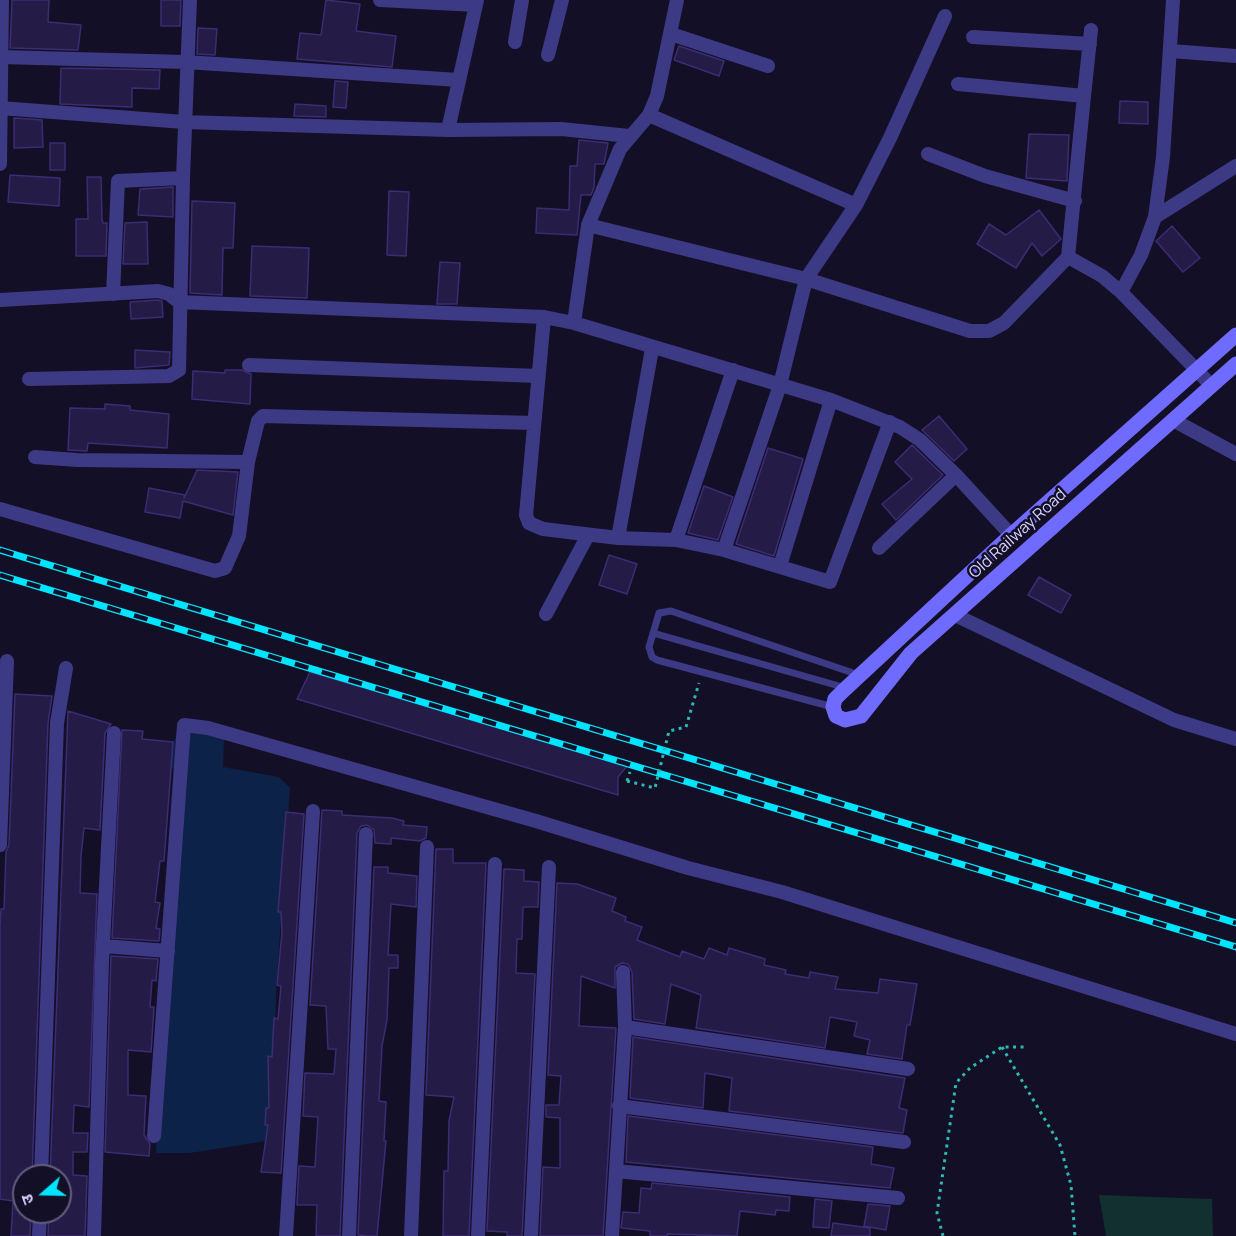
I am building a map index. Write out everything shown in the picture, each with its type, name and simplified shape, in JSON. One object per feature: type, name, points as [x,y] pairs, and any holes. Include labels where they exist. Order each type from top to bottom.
[{"type":"main road","name":"Old Railway Road","points":[[1236,335],[1011,535],[846,688],[835,699],[833,707],[836,716],[845,720],[861,716],[911,653],[1236,364]]},
{"type":"street","points":[[0,164],[2,0]]},
{"type":"street","points":[[29,379],[173,375],[181,365],[179,302],[190,0]]},
{"type":"street","points":[[380,0],[476,2],[448,130]]},
{"type":"street","points":[[514,42],[522,0]]},
{"type":"street","points":[[548,55],[562,0]]},
{"type":"street","points":[[574,323],[588,225],[620,149],[649,115],[657,96],[677,0]]},
{"type":"street","points":[[1121,292],[1141,255],[1155,217],[1172,51],[1173,0]]},
{"type":"street","points":[[724,550],[780,385],[806,279],[856,205],[890,138],[945,16]]},
{"type":"street","points":[[671,34],[768,66]]},
{"type":"street","points":[[588,225],[806,279],[970,331],[989,331],[1004,323],[1068,257],[1090,37],[973,38]]},
{"type":"street","points":[[1172,51],[1236,56]]},
{"type":"street","points":[[1,57],[186,62],[458,80]]},
{"type":"street","points":[[958,84],[1084,96]]},
{"type":"street","points":[[0,108],[184,122],[448,130],[561,129],[629,136]]},
{"type":"street","points":[[649,115],[856,205]]},
{"type":"street","points":[[928,154],[985,176],[1075,201]]},
{"type":"street","points":[[1155,217],[1236,166]]},
{"type":"street","points":[[113,294],[118,181],[183,178]]},
{"type":"street","points":[[1068,257],[1102,276],[1121,292],[1211,386]]},
{"type":"street","points":[[0,300],[158,291],[169,294],[179,302],[544,317],[574,323],[831,400],[890,422],[920,440],[1011,535]]},
{"type":"street","points":[[544,317],[526,514],[529,523],[543,529],[618,538],[676,540],[724,550],[830,582],[890,422]]},
{"type":"street","points":[[618,538],[652,348]]},
{"type":"street","points":[[249,365],[538,376]]},
{"type":"street","points":[[676,540],[733,370]]},
{"type":"street","points":[[780,566],[831,400]]},
{"type":"street","points":[[0,509],[215,571],[225,568],[239,536],[249,462],[258,421],[265,416],[534,423]]},
{"type":"street","points":[[1173,420],[1236,454]]},
{"type":"street","points":[[35,457],[78,460],[249,462]]},
{"type":"street","points":[[879,548],[956,475]]},
{"type":"street","points":[[546,614],[588,535]]},
{"type":"street","points":[[955,615],[1174,720],[1236,739]]},
{"type":"street","points":[[0,845],[7,661]]},
{"type":"street","points":[[41,1164],[57,723],[66,668]]},
{"type":"street","points":[[154,1136],[184,725],[208,728],[536,821],[688,868],[782,892],[1236,1034]]},
{"type":"street","points":[[93,1236],[103,946],[114,733]]},
{"type":"street","points":[[286,1236],[314,811]]},
{"type":"street","points":[[348,1236],[366,834]]},
{"type":"street","points":[[411,1236],[427,847]]},
{"type":"street","points":[[478,1236],[495,864]]},
{"type":"street","points":[[531,1236],[549,867]]},
{"type":"street","points":[[103,946],[168,951]]},
{"type":"street","points":[[612,1236],[625,1027],[623,972]]},
{"type":"street","points":[[625,1027],[908,1069]]},
{"type":"street","points":[[619,1106],[904,1142]]},
{"type":"street","points":[[616,1171],[898,1198]]},
{"type":"lane","points":[[846,688],[653,633],[659,613],[667,610],[861,676]]},
{"type":"lane","name":"Old Railway Road","points":[[653,633],[649,647],[652,657],[702,673],[833,707]]},
{"type":"path","points":[[630,771],[627,781],[655,788],[669,731],[686,728],[702,673]]},
{"type":"path","points":[[943,1236],[937,1213],[956,1083],[970,1068],[1002,1047],[1028,1047]]},
{"type":"path","points":[[1002,1047],[1060,1145],[1071,1185],[1076,1236]]},
{"type":"green space","points":[[1099,1195],[1212,1199],[1213,1236],[1106,1236]]},
{"type":"water","points":[[189,727],[224,739],[223,767],[279,777],[290,788],[276,993],[273,1140],[190,1153],[156,1153],[175,772],[161,751]]},
{"type":"building","points":[[12,0],[49,0],[48,22],[81,25],[78,50],[10,48]]},
{"type":"building","points":[[161,0],[181,0],[180,26],[161,26]]},
{"type":"building","points":[[326,0],[360,4],[356,31],[396,36],[392,67],[297,59],[300,33],[321,35]]},
{"type":"building","points":[[198,28],[217,29],[215,55],[197,54]]},
{"type":"building","points":[[679,46],[724,61],[719,76],[674,60]]},
{"type":"building","points":[[61,68],[160,70],[159,89],[132,88],[132,107],[60,104]]},
{"type":"building","points":[[335,81],[348,82],[346,108],[333,107]]},
{"type":"building","points":[[1120,101],[1148,102],[1148,124],[1119,123]]},
{"type":"building","points":[[295,104],[326,106],[326,117],[294,116]]},
{"type":"building","points":[[14,118],[42,120],[43,147],[14,148]]},
{"type":"building","points":[[1029,134],[1069,135],[1067,181],[1026,178]]},
{"type":"building","points":[[579,140],[608,143],[604,164],[595,164],[594,187],[591,195],[581,195],[577,235],[536,233],[537,208],[569,210],[570,166],[577,166]]},
{"type":"building","points":[[50,143],[65,143],[65,170],[50,170]]},
{"type":"building","points":[[10,175],[60,178],[59,206],[8,202]]},
{"type":"building","points":[[87,177],[101,177],[102,219],[103,223],[107,223],[106,256],[76,256],[76,219],[88,219]]},
{"type":"building","points":[[173,187],[173,217],[138,215],[140,189]]},
{"type":"building","points":[[389,191],[409,192],[406,256],[387,255]]},
{"type":"building","points":[[192,201],[235,203],[233,248],[223,248],[222,295],[190,293]]},
{"type":"building","points":[[1039,210],[1061,239],[1042,256],[1032,243],[1016,268],[977,244],[989,224],[1006,235]]},
{"type":"building","points":[[147,222],[148,264],[123,264],[125,223]]},
{"type":"building","points":[[1172,226],[1200,258],[1183,272],[1156,241]]},
{"type":"building","points":[[252,246],[309,248],[307,298],[250,296]]},
{"type":"building","points":[[440,262],[460,263],[457,304],[437,304]]},
{"type":"building","points":[[162,301],[163,317],[131,319],[130,302]]},
{"type":"building","points":[[135,350],[170,352],[169,365],[135,368]]},
{"type":"building","points":[[225,370],[242,370],[251,374],[250,404],[192,399],[193,371],[225,373]]},
{"type":"building","points":[[105,404],[130,406],[130,410],[169,414],[167,448],[88,443],[87,451],[68,450],[70,408],[105,409]]},
{"type":"building","points":[[939,416],[967,449],[954,461],[922,430]]},
{"type":"building","points":[[912,445],[943,475],[896,520],[882,504],[912,479],[895,462]]},
{"type":"building","points":[[768,448],[803,459],[774,556],[736,544]]},
{"type":"building","points":[[197,470],[238,472],[233,515],[183,501],[180,518],[145,512],[149,488],[185,495],[184,498]]},
{"type":"building","points":[[704,486],[733,497],[718,540],[688,533]]},
{"type":"building","points":[[609,555],[637,564],[627,594],[599,585]]},
{"type":"building","points":[[1039,577],[1071,595],[1061,613],[1028,595]]},
{"type":"building","points":[[310,672],[628,765],[618,777],[618,795],[297,699]]},
{"type":"building","points":[[15,694],[52,696],[48,723],[32,1164],[12,1164],[12,1201],[0,1199],[0,925],[1,909],[4,909],[6,852],[9,845]]},
{"type":"building","points":[[68,711],[111,724],[105,733],[100,830],[84,828],[81,856],[80,893],[97,894],[89,1107],[74,1105],[73,1133],[88,1133],[87,1152],[73,1152],[73,1175],[87,1176],[85,1236],[48,1236],[48,1224],[72,1224],[72,1164],[50,1164]]},
{"type":"building","points":[[122,730],[143,731],[142,739],[173,742],[164,861],[160,861],[155,902],[160,903],[156,928],[160,929],[159,941],[112,938]]},
{"type":"building","points":[[322,810],[342,811],[342,815],[392,818],[404,821],[403,825],[427,827],[426,838],[420,841],[391,838],[391,844],[375,843],[374,830],[367,825],[361,826],[357,833],[340,1236],[316,1236],[317,1205],[297,1205],[299,1166],[315,1167],[318,1117],[303,1116],[305,1073],[334,1074],[336,1049],[328,1049],[326,1006],[310,1005]]},
{"type":"building","points":[[286,812],[304,814],[281,1173],[261,1172],[268,1125],[265,1125],[266,1108],[269,1108],[268,1056],[272,1057],[274,1018],[278,1019],[281,986],[277,985],[282,932],[281,912],[278,912]]},
{"type":"building","points":[[436,849],[453,849],[453,863],[486,863],[469,1236],[443,1236],[444,1171],[448,1171],[449,1121],[454,1097],[426,1095]]},
{"type":"building","points":[[374,867],[388,867],[388,873],[417,876],[416,907],[391,904],[388,955],[398,955],[398,968],[389,968],[387,1020],[382,1046],[379,1101],[386,1102],[384,1141],[386,1141],[377,1236],[367,1236],[358,1235]]},
{"type":"building","points":[[504,869],[524,870],[524,881],[539,882],[538,907],[523,907],[522,939],[517,939],[516,973],[535,974],[522,1236],[507,1236],[507,1232],[487,1231]]},
{"type":"building","points":[[557,883],[577,884],[616,898],[612,911],[626,917],[625,921],[642,927],[637,940],[680,957],[682,951],[704,959],[709,948],[727,955],[729,948],[765,959],[764,965],[786,970],[785,974],[809,978],[810,972],[838,977],[835,989],[878,993],[880,979],[917,984],[902,1059],[867,1054],[870,1040],[854,1036],[857,1022],[830,1017],[825,1048],[696,1028],[701,995],[671,984],[665,1024],[634,1019],[632,972],[628,964],[622,963],[615,967],[615,988],[581,976],[579,1026],[616,1028],[603,1236],[540,1236],[543,1167],[560,1168],[560,1118],[546,1117],[546,1105],[559,1105],[561,1076],[548,1075]]},
{"type":"building","points":[[111,956],[158,959],[156,981],[152,980],[150,1007],[154,1007],[151,1052],[128,1050],[128,1095],[146,1096],[144,1135],[150,1144],[149,1156],[105,1152]]},
{"type":"building","points":[[633,1037],[905,1078],[899,1108],[907,1110],[903,1133],[729,1111],[732,1078],[705,1073],[703,1108],[630,1098]]},
{"type":"building","points":[[628,1116],[873,1147],[871,1164],[894,1168],[890,1188],[626,1162]]},
{"type":"building","points":[[652,1183],[790,1197],[789,1211],[776,1210],[775,1215],[740,1211],[737,1236],[667,1234],[667,1236],[650,1236],[650,1231],[621,1228],[623,1212],[639,1213],[641,1188],[651,1189]]},
{"type":"building","points":[[815,1199],[832,1201],[829,1228],[813,1227]]},
{"type":"building","points":[[868,1204],[890,1206],[886,1230],[864,1226]]},
{"type":"building","points":[[12,1218],[12,1224],[30,1224],[30,1236],[11,1236]]},
{"type":"building","points":[[833,1223],[870,1228],[870,1236],[831,1236]]},
{"type":"railway","points":[[0,550],[1236,923]]},
{"type":"railway","points":[[0,575],[1236,947]]}]
